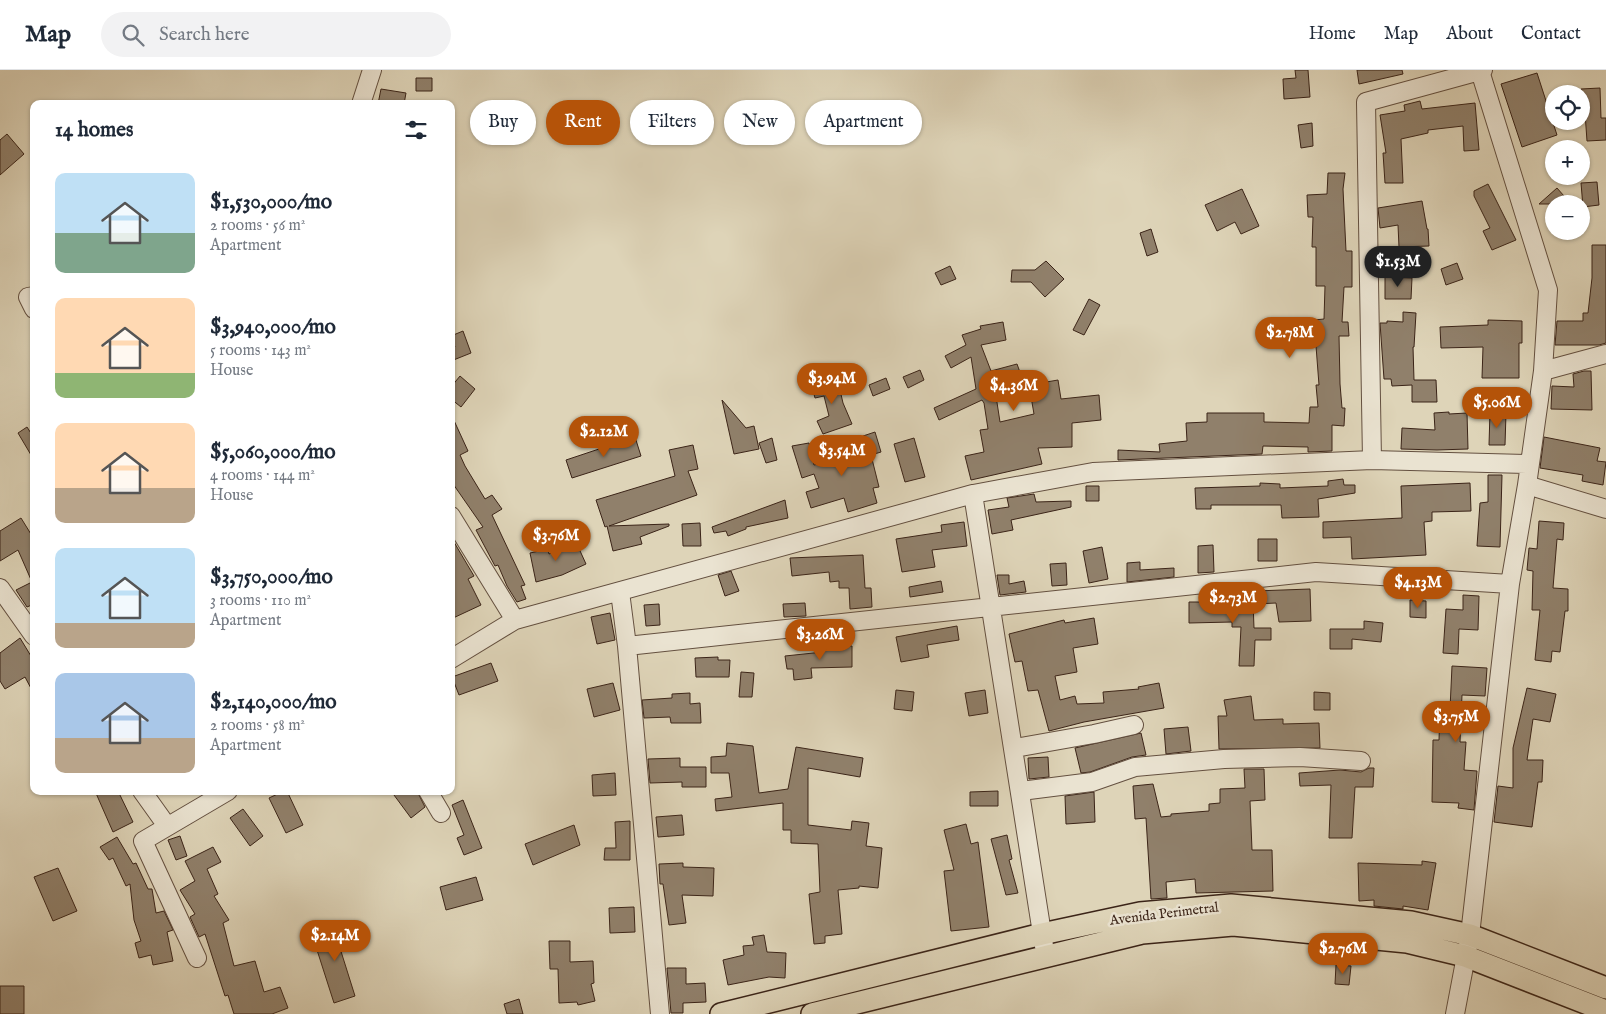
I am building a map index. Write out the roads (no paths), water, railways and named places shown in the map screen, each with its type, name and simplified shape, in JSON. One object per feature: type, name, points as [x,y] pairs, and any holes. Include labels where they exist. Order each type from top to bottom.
[{"type":"main road","name":"Avenida Perimetral","points":[[721,1014],[1042,934],[1140,913],[1231,905],[1411,922],[1470,935],[1606,988]]},
{"type":"main road","name":"Avenida Perimetral","points":[[812,1014],[1142,933],[1234,925],[1407,942],[1465,956],[1606,1011]]},
{"type":"street","points":[[362,100],[372,70]]},
{"type":"street","points":[[1372,460],[1366,102],[1482,70],[1548,290],[1543,371],[1527,485],[1510,584],[1470,935],[1455,1014]]},
{"type":"street","points":[[1543,371],[1606,354]]},
{"type":"street","points":[[455,656],[515,620],[973,494],[1092,472],[1372,460],[1530,464]]},
{"type":"street","points":[[1527,485],[1606,509]]},
{"type":"street","points":[[973,494],[1015,748],[1046,956]]},
{"type":"street","points":[[455,522],[515,620]]},
{"type":"street","points":[[627,646],[1316,572],[1510,584]]},
{"type":"street","points":[[0,588],[30,630]]},
{"type":"street","points":[[620,592],[627,646],[660,1014]]},
{"type":"street","points":[[1015,748],[1134,725]]},
{"type":"street","points":[[1021,791],[1092,782],[1135,767],[1155,765],[1224,759],[1290,757],[1361,761]]},
{"type":"street","points":[[145,795],[167,826]]},
{"type":"street","points":[[197,958],[143,841],[221,795]]},
{"type":"street","points":[[430,795],[441,813]]}]
